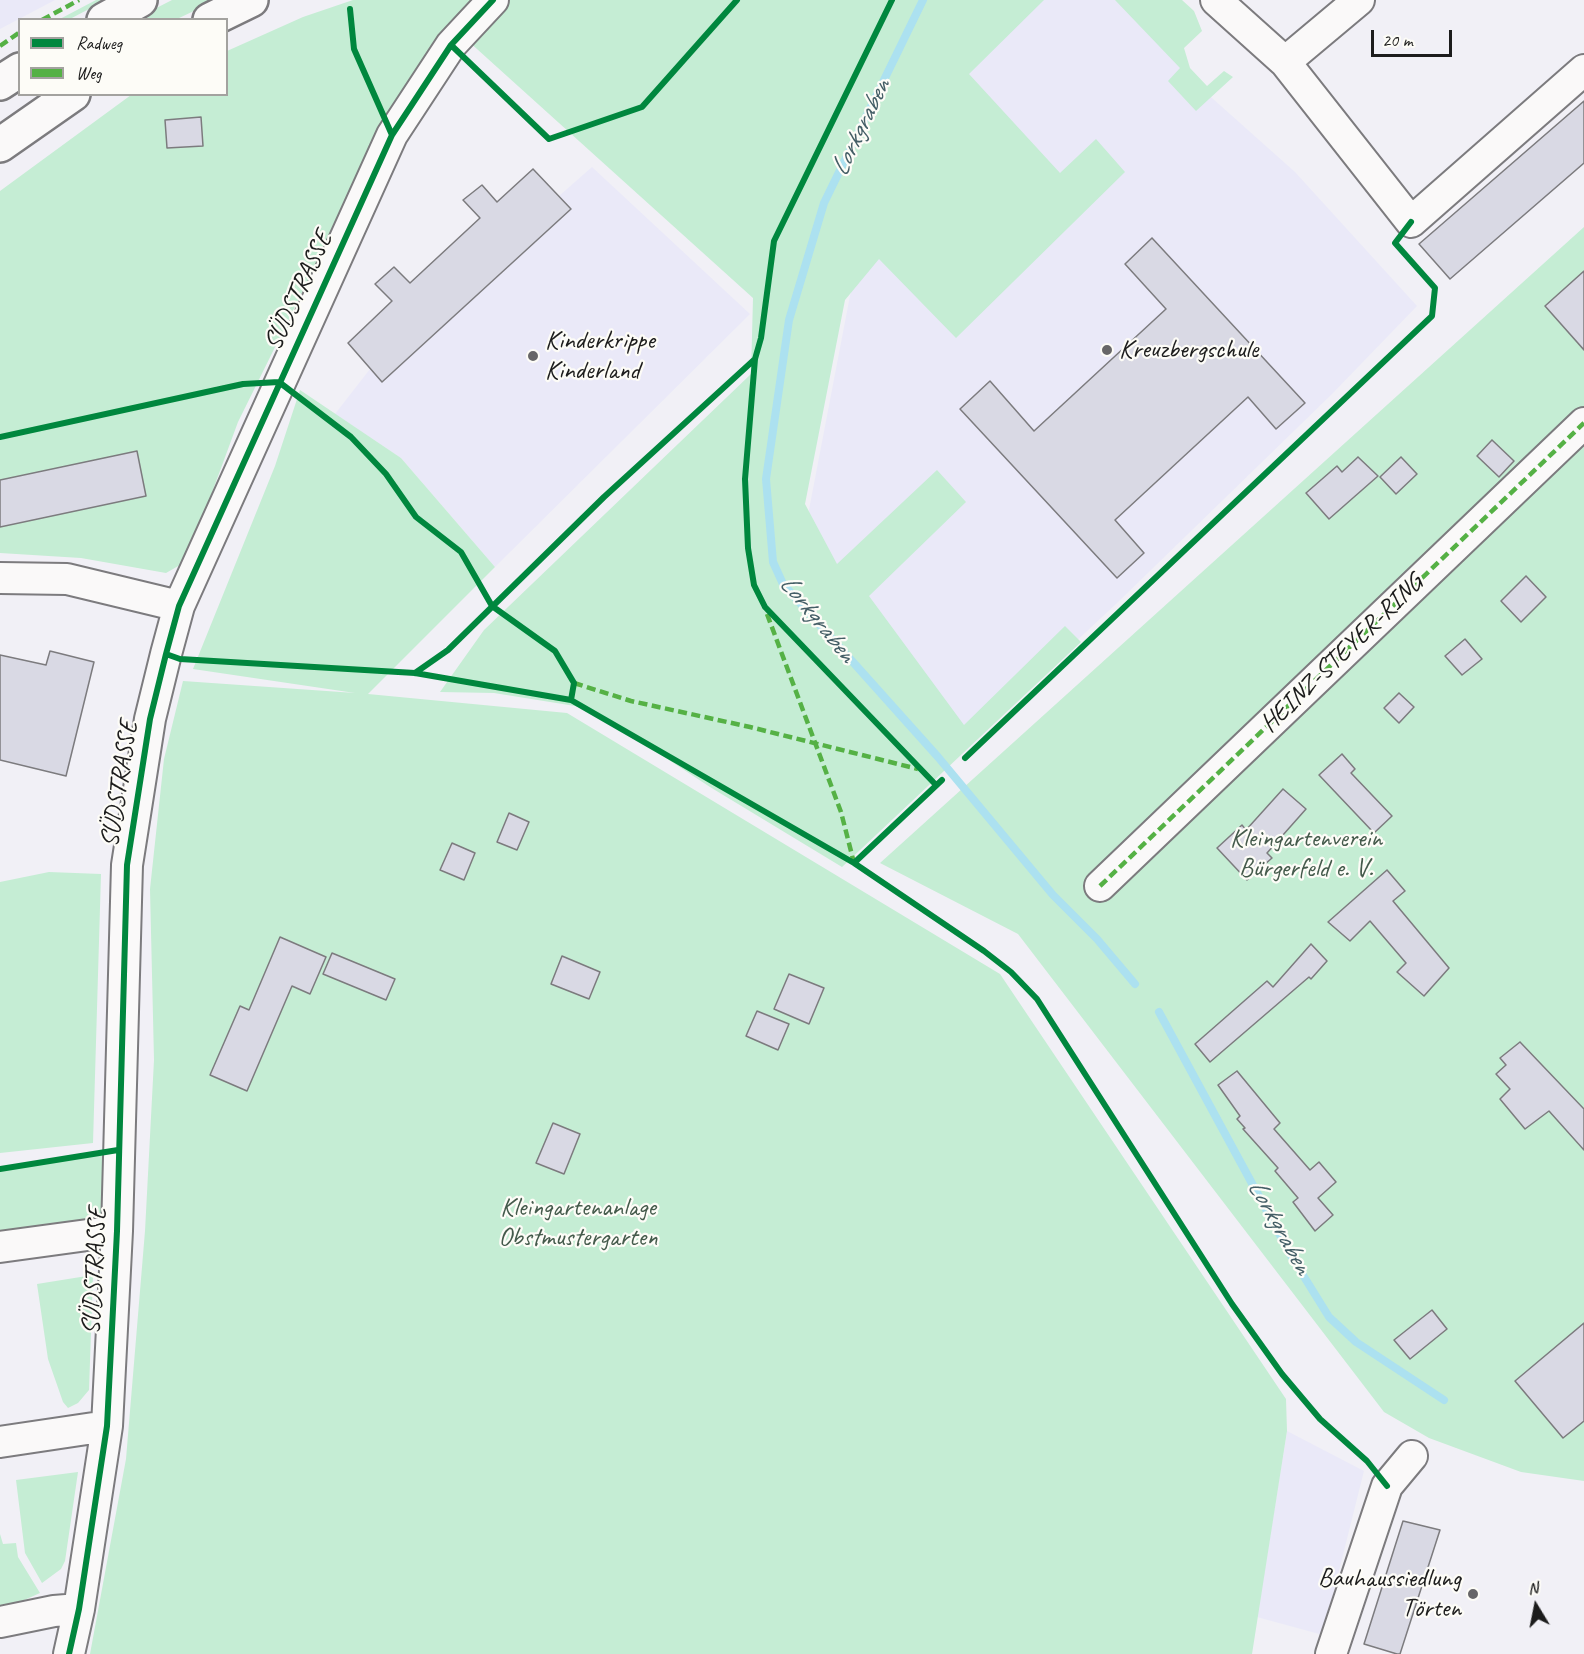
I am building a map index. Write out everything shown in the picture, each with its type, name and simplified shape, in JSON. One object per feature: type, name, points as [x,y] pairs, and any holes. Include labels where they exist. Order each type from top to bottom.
[{"type":"main road","points":[[108,18],[140,0]]},
{"type":"main road","points":[[214,18],[251,0]]},
{"type":"main road","points":[[0,83],[18,71]]},
{"type":"main road","points":[[0,145],[70,96]]},
{"type":"street","name":"SÜDSTRASSE","points":[[69,1654],[80,1609],[107,1426],[117,1230],[127,865],[150,720],[179,606],[392,135],[451,45],[493,0]]},
{"type":"street","points":[[1216,0],[1285,62],[1411,222],[1584,70]]},
{"type":"street","points":[[1285,62],[1359,0]]},
{"type":"street","name":"HEINZ-STEYER-RING","points":[[1100,886],[1584,423]]},
{"type":"street","points":[[0,578],[67,579],[179,606]]},
{"type":"street","points":[[0,1247],[117,1230]]},
{"type":"street","points":[[0,1442],[107,1426]]},
{"type":"street","points":[[1331,1654],[1387,1485],[1412,1456]]},
{"type":"street","points":[[0,1622],[54,1611],[80,1609]]},
{"type":"shaded area","points":[[0,0],[55,0],[18,18],[0,29]]},
{"type":"shaded area","name":"Kreuzbergschule","points":[[946,0],[1122,0],[1212,98],[1295,172],[1417,306],[1332,394],[1116,604],[969,741],[831,568],[808,515],[858,254]]},
{"type":"shaded area","name":"Kinderkrippe Kinderland","points":[[592,167],[750,314],[495,567],[401,458],[335,414],[370,369],[348,343],[392,301],[375,284],[394,267],[410,283],[480,219],[463,200],[482,185],[497,202],[533,169],[559,196]]},
{"type":"shaded area","points":[[1287,1431],[1364,1471],[1323,1635],[1257,1617]]},
{"type":"green space","points":[[96,0],[106,0],[72,18],[62,18]]},
{"type":"green space","points":[[172,0],[217,0],[179,18],[137,18]]},
{"type":"green space","points":[[353,0],[478,0],[368,159],[238,422],[200,525],[180,565],[166,573],[81,558],[0,553],[0,191],[130,96],[228,96],[228,51],[303,17]]},
{"type":"green space","points":[[510,0],[1044,0],[969,74],[1060,173],[1096,139],[1125,172],[956,338],[879,259],[845,300],[805,504],[837,564],[937,470],[966,502],[869,596],[964,725],[1065,626],[1081,642],[842,867],[710,787],[599,714],[575,706],[494,693],[440,692],[484,630],[751,374],[753,298],[467,40]]},
{"type":"green space","points":[[1115,0],[1182,0],[1194,11],[1202,31],[1184,48],[1190,68],[1207,86],[1224,71],[1233,77],[1196,111],[1168,81],[1180,68]]},
{"type":"green space","name":"Kleingartenverein Bürgerfeld e. V.","points":[[1584,227],[1584,1481],[1521,1472],[1429,1438],[1384,1412],[1018,934],[880,863]]},
{"type":"green space","name":"Kleingartenanlage Obstmustergarten","points":[[300,390],[401,458],[495,567],[368,694],[567,713],[1000,974],[1286,1399],[1287,1431],[1252,1654],[90,1654],[126,1459],[145,1231],[154,1060],[150,889],[164,759],[183,681],[355,693],[193,669],[275,466]]},
{"type":"green space","points":[[49,872],[101,874],[93,1143],[0,1153],[0,882]]},
{"type":"green space","points":[[118,1150],[117,1231],[0,1247],[0,1169]]},
{"type":"green space","points":[[93,1275],[89,1390],[78,1403],[68,1408],[63,1402],[48,1359],[37,1284]]},
{"type":"green space","points":[[78,1472],[65,1561],[61,1569],[42,1583],[25,1553],[16,1480]]},
{"type":"green space","points":[[0,1534],[3,1544],[16,1543],[18,1557],[40,1593],[0,1611]]},
{"type":"building","points":[[1584,101],[1584,163],[1450,279],[1419,244]]},
{"type":"building","points":[[201,117],[203,146],[167,148],[165,120]]},
{"type":"building","points":[[533,169],[571,209],[382,382],[348,343],[392,301],[375,284],[394,267],[410,283],[480,218],[463,200],[482,185],[497,202]]},
{"type":"building","name":"Kreuzbergschule","points":[[1152,238],[1305,403],[1276,429],[1248,397],[1115,520],[1144,553],[1117,578],[960,409],[990,381],[1034,431],[1166,309],[1125,264]]},
{"type":"building","points":[[1584,271],[1584,350],[1545,306]]},
{"type":"building","points":[[1492,440],[1514,461],[1499,477],[1477,456]]},
{"type":"building","points":[[137,451],[146,496],[0,527],[0,480]]},
{"type":"building","points":[[1358,457],[1378,476],[1329,519],[1306,493],[1337,466],[1342,472]]},
{"type":"building","points":[[1401,457],[1417,474],[1396,494],[1380,477]]},
{"type":"building","points":[[1526,576],[1546,597],[1521,622],[1501,601]]},
{"type":"building","points":[[1465,639],[1482,659],[1462,675],[1445,656]]},
{"type":"building","points":[[50,651],[94,662],[66,776],[0,760],[0,655],[46,665]]},
{"type":"building","points":[[1399,693],[1414,707],[1399,723],[1384,708]]},
{"type":"building","points":[[1342,754],[1355,769],[1351,773],[1392,816],[1374,833],[1319,775]]},
{"type":"building","points":[[1283,789],[1306,809],[1267,853],[1272,858],[1247,880],[1217,848],[1242,825],[1246,830]]},
{"type":"building","points":[[509,813],[529,822],[517,850],[497,842]]},
{"type":"building","points":[[452,843],[475,853],[464,880],[440,870]]},
{"type":"building","points":[[1387,870],[1405,891],[1393,901],[1449,968],[1424,996],[1397,972],[1406,963],[1370,921],[1350,941],[1328,922]]},
{"type":"building","points":[[280,937],[326,957],[310,994],[292,986],[247,1091],[210,1075],[240,1006],[249,1010]]},
{"type":"building","points":[[1311,944],[1327,961],[1311,979],[1309,977],[1210,1062],[1195,1044],[1267,981],[1273,987]]},
{"type":"building","points":[[332,953],[395,979],[386,1000],[323,974]]},
{"type":"building","points":[[562,956],[600,972],[589,999],[551,984]]},
{"type":"building","points":[[789,974],[824,988],[809,1024],[774,1009]]},
{"type":"building","points":[[757,1011],[789,1024],[778,1050],[746,1036]]},
{"type":"building","points":[[1520,1042],[1584,1109],[1584,1150],[1549,1111],[1525,1129],[1500,1099],[1510,1089],[1496,1074],[1506,1065],[1500,1058]]},
{"type":"building","points":[[1237,1071],[1280,1123],[1274,1129],[1310,1170],[1319,1162],[1336,1182],[1318,1198],[1333,1215],[1315,1231],[1293,1202],[1298,1198],[1275,1171],[1278,1168],[1243,1129],[1245,1128],[1237,1119],[1240,1116],[1218,1085]]},
{"type":"building","points":[[553,1123],[580,1134],[564,1174],[536,1163]]},
{"type":"building","points":[[1432,1310],[1447,1329],[1410,1359],[1394,1340]]},
{"type":"building","points":[[1584,1323],[1584,1421],[1563,1438],[1515,1381]]},
{"type":"building","points":[[1403,1521],[1440,1530],[1400,1654],[1397,1654],[1364,1644]]},
{"type":"waterway","name":"Lorkgraben","points":[[923,0],[824,203],[789,320],[766,479],[773,562],[783,584],[938,757],[1053,895],[1097,939],[1135,984]]},
{"type":"waterway","name":"Lorkgraben","points":[[1159,1012],[1293,1259],[1329,1317],[1356,1342],[1444,1400]]},
{"type":"marked path","points":[[46,18],[79,0]]},
{"type":"marked path","points":[[0,46],[18,33]]},
{"type":"marked path","points":[[1100,886],[1584,423]]},
{"type":"marked path","points":[[767,614],[841,812],[854,863]]},
{"type":"marked path","points":[[574,683],[631,701],[750,727],[918,769]]},
{"type":"cycle path","points":[[69,1654],[79,1609],[107,1426],[117,1231],[127,865],[150,719],[166,654],[179,606],[392,135],[451,45],[493,0]]},
{"type":"cycle path","points":[[451,45],[549,139],[642,107],[737,0]]},
{"type":"cycle path","points":[[415,673],[448,650],[604,497],[755,359],[761,338],[774,241],[892,0]]},
{"type":"cycle path","points":[[350,9],[354,49],[392,135]]},
{"type":"cycle path","points":[[965,758],[1432,316],[1435,288],[1395,243],[1411,222]]},
{"type":"cycle path","points":[[755,359],[745,479],[748,548],[754,585],[765,607],[936,785]]},
{"type":"cycle path","points":[[0,437],[243,384],[279,382],[351,437],[386,474],[416,517],[461,552],[492,606],[555,651],[574,683],[571,700]]},
{"type":"cycle path","points":[[166,654],[180,659],[415,673],[571,700],[854,863],[984,951],[1011,972],[1037,999],[1232,1304],[1282,1374],[1320,1419],[1367,1461],[1387,1486]]},
{"type":"cycle path","points":[[854,863],[942,780]]},
{"type":"cycle path","points":[[0,1169],[118,1150]]},
{"type":"place","name":"Kreuzbergschule","points":[[1107,350]]},
{"type":"place","name":"Kinderkrippe Kinderland","points":[[533,356]]},
{"type":"place","name":"Bauhaussiedlung Törten","points":[[1473,1594]]}]
